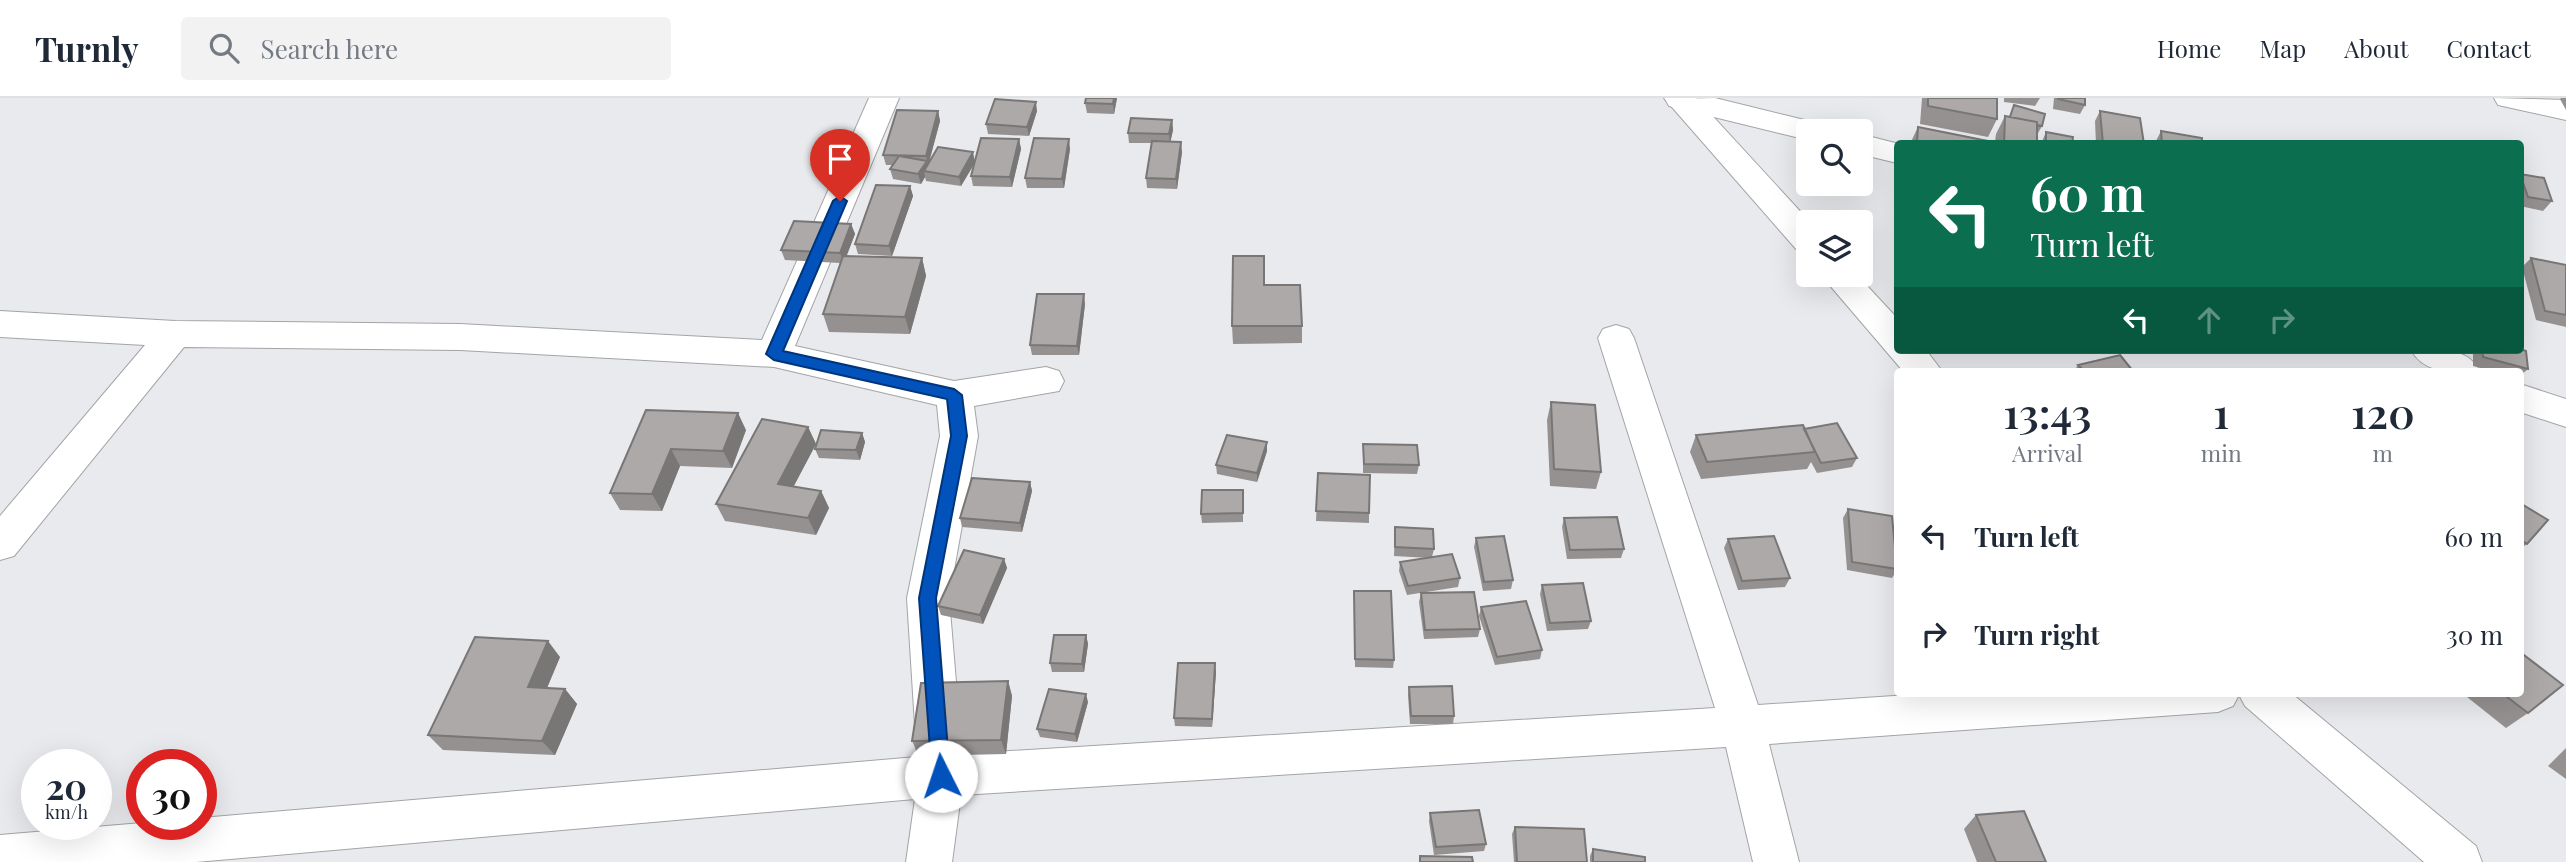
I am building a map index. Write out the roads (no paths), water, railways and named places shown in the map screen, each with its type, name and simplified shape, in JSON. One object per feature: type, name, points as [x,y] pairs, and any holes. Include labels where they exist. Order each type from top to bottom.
[{"type":"street","points":[[774,354],[884,98]]},
{"type":"street","points":[[2509,98],[2566,110]]},
{"type":"street","points":[[1680,99],[1796,128]]},
{"type":"street","points":[[1680,99],[1796,228]]},
{"type":"street","points":[[1873,147],[1894,152]]},
{"type":"street","points":[[1849,287],[1894,338]]},
{"type":"street","points":[[0,324],[175,334],[460,337],[774,354],[954,395],[1046,382]]},
{"type":"street","points":[[0,544],[175,334]]},
{"type":"street","points":[[1616,338],[1743,726],[1776,862]]},
{"type":"street","points":[[1909,354],[1921,368]]},
{"type":"street","points":[[2436,354],[2457,368]]},
{"type":"street","points":[[929,862],[941,776],[928,598],[959,436],[954,395]]},
{"type":"street","points":[[2524,399],[2566,413]]},
{"type":"street","points":[[0,857],[291,847],[941,776],[2160,697]]},
{"type":"street","points":[[2264,697],[2429,846],[2459,862]]}]
